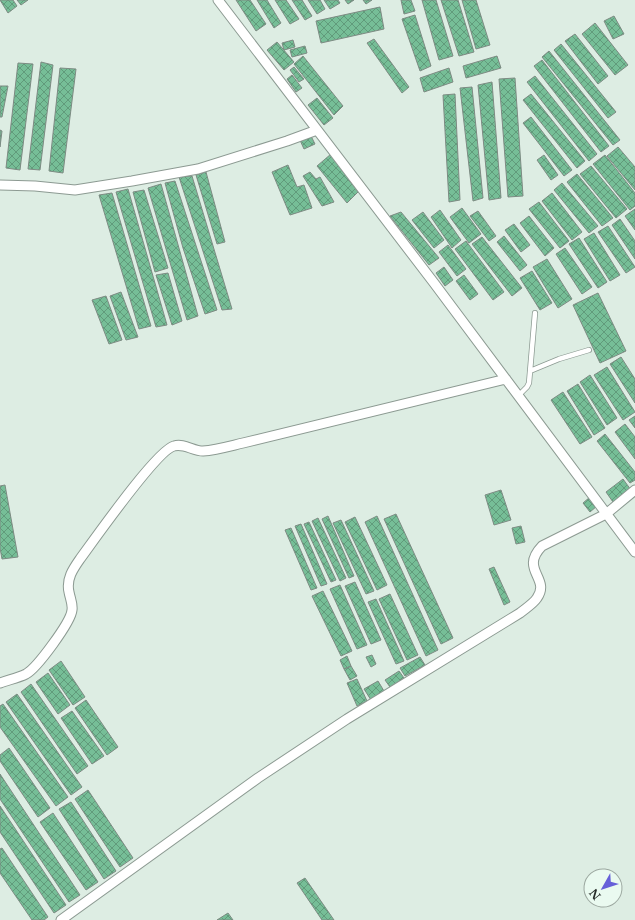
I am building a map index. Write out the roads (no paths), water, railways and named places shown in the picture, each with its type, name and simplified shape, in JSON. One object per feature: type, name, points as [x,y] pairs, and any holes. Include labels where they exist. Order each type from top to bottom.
[{"type":"street","points":[[218,0],[434,282],[635,552]]},
{"type":"street","points":[[0,185],[35,186],[74,190],[132,182],[198,169],[317,130]]},
{"type":"street","points":[[0,683],[26,674],[32,669],[67,624],[73,609],[68,586],[72,571],[136,484],[169,448],[176,445],[203,451],[243,443],[506,379]]},
{"type":"street","points":[[61,920],[264,774],[347,719],[520,613],[532,604],[538,597],[541,589],[541,584],[534,570],[533,563],[542,546],[606,514],[635,490]]},
{"type":"lane","points":[[518,396],[527,387],[535,313]]},
{"type":"lane","points":[[530,370],[589,350]]}]
